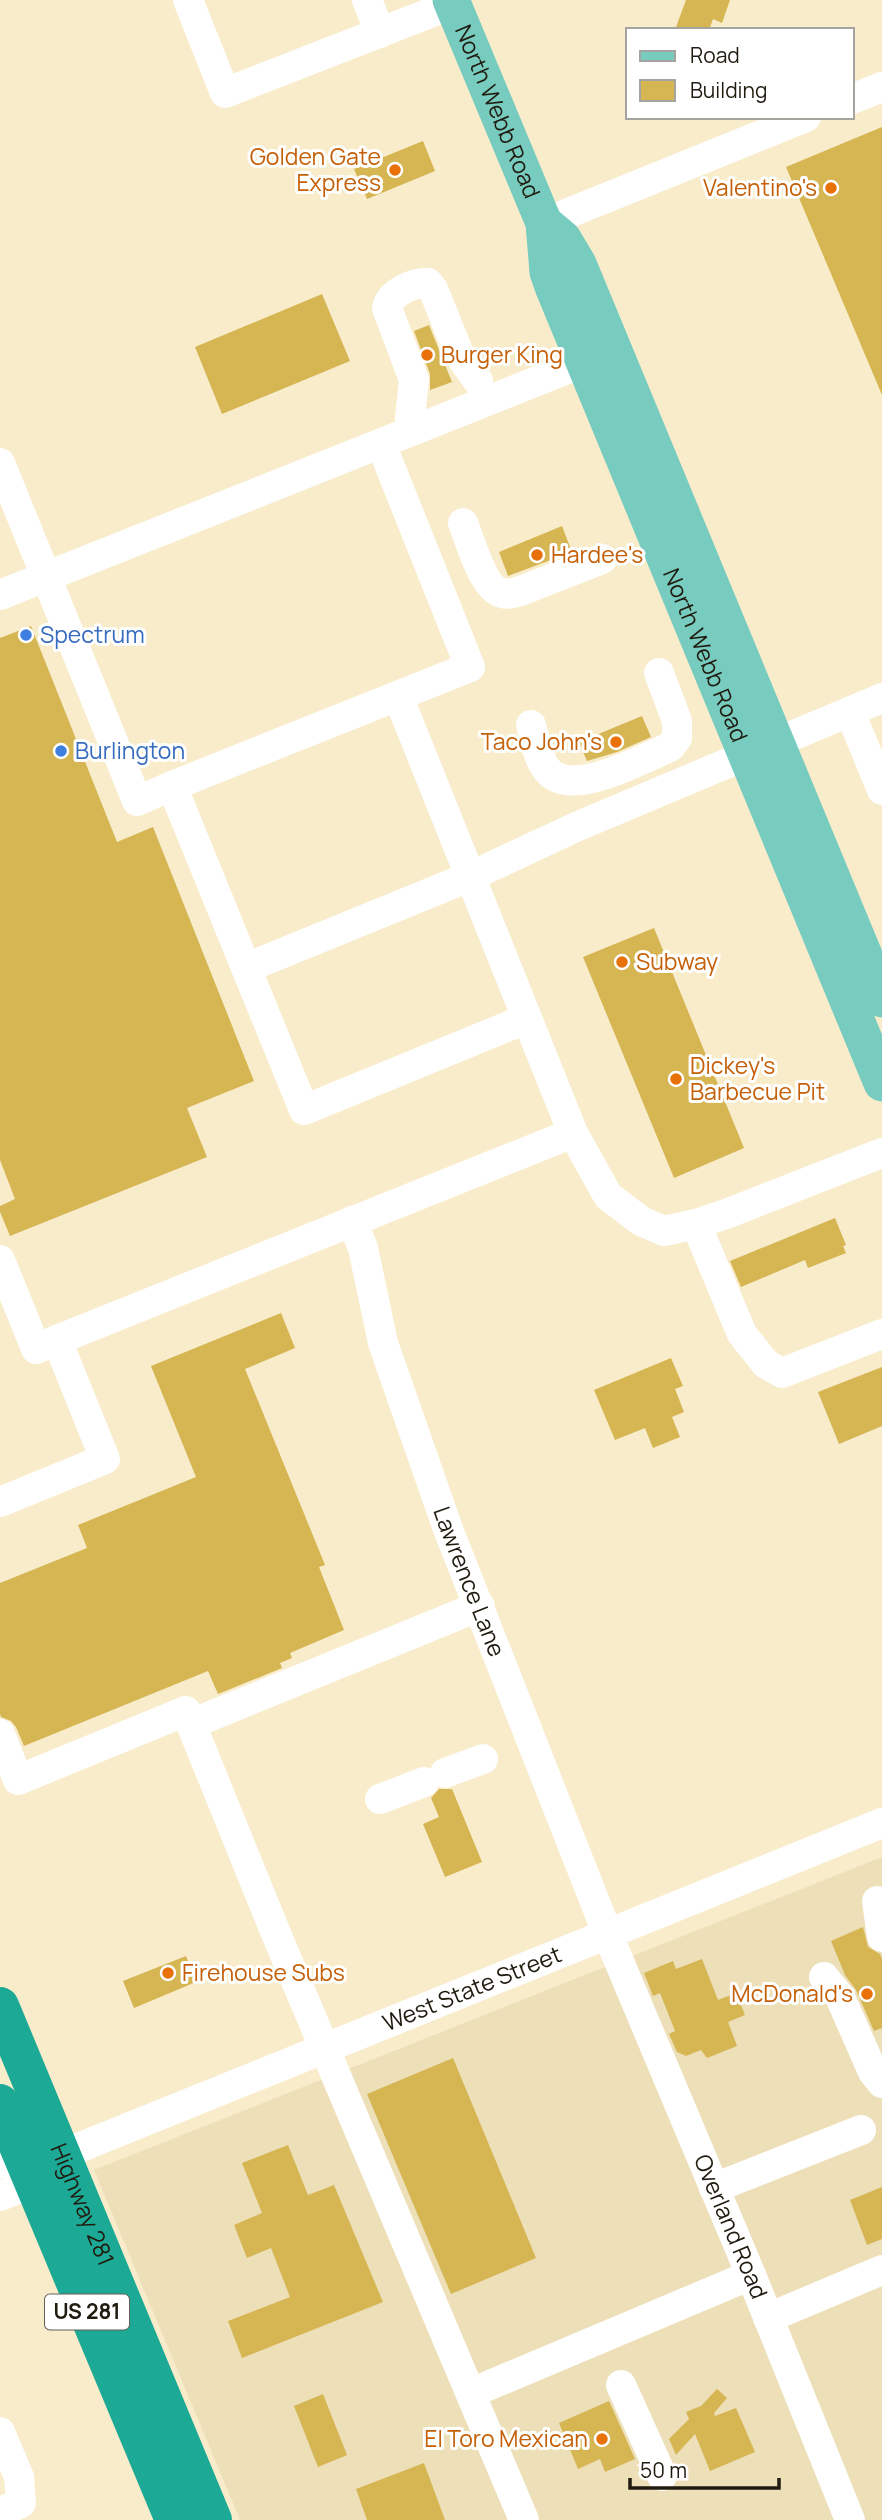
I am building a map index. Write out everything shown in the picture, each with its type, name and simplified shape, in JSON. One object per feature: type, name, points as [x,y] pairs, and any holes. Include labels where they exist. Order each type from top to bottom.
[{"type":"highway","name":"Highway 281","points":[[0,2006],[213,2520]]},
{"type":"highway","name":"Highway 281","points":[[0,2103],[14,2175],[174,2520]]},
{"type":"main road","name":"North Webb Road","points":[[452,2],[544,223],[548,272],[599,356],[761,749],[882,1083]]},
{"type":"main road","name":"North Webb Road","points":[[761,749],[882,999]]},
{"type":"street","points":[[188,0],[225,93],[452,2]]},
{"type":"street","points":[[367,0],[380,33]]},
{"type":"street","points":[[854,98],[882,86]]},
{"type":"street","points":[[544,223],[801,119]]},
{"type":"street","points":[[410,418],[414,380],[387,308],[389,299],[395,294],[428,283],[433,289],[460,356],[478,381]]},
{"type":"street","points":[[0,595],[599,356]]},
{"type":"street","points":[[0,463],[137,801],[470,667],[381,444]]},
{"type":"street","points":[[463,523],[485,578],[499,593],[510,594],[523,590],[602,559]]},
{"type":"street","points":[[531,725],[545,768],[555,778],[574,782],[590,779],[658,752],[670,747],[677,738],[677,721],[659,673]]},
{"type":"street","points":[[398,696],[573,1133],[608,1196],[641,1221],[664,1231],[696,1224],[882,1153]]},
{"type":"street","points":[[246,968],[469,877],[576,827],[882,698]]},
{"type":"street","points":[[850,712],[882,789]]},
{"type":"street","points":[[172,786],[304,1110],[526,1019]]},
{"type":"street","points":[[0,1259],[36,1349],[573,1133]]},
{"type":"street","name":"Lawrence Lane","points":[[352,1221],[363,1248],[383,1343],[448,1529],[608,1934]]},
{"type":"street","points":[[696,1224],[742,1334],[766,1364],[782,1373],[882,1334]]},
{"type":"street","points":[[0,1502],[105,1459],[57,1340]]},
{"type":"street","points":[[191,1724],[480,1606]]},
{"type":"street","points":[[0,1734],[18,1780],[186,1711],[277,1936],[524,2520]]},
{"type":"street","points":[[380,1799],[483,1759]]},
{"type":"street","name":"West State Street","points":[[14,2175],[882,1823]]},
{"type":"street","points":[[877,1901],[882,1937]]},
{"type":"street","name":"Overland Road","points":[[608,1934],[751,2274],[850,2520]]},
{"type":"street","points":[[824,1978],[840,1997],[873,2056],[873,2072],[882,2083]]},
{"type":"street","points":[[714,2188],[862,2130]]},
{"type":"street","points":[[768,2318],[882,2270]]},
{"type":"street","points":[[471,2393],[751,2274]]},
{"type":"street","points":[[621,2385],[662,2476]]},
{"type":"street","points":[[0,2432],[19,2477],[21,2503],[0,2512]]},
{"type":"shaded area","points":[[882,1857],[882,2520],[240,2520],[94,2170]]},
{"type":"building","points":[[686,0],[730,0],[722,23],[713,19],[710,28],[676,27]]},
{"type":"building","points":[[882,127],[882,395],[786,167]]},
{"type":"building","name":"Golden Gate Express","points":[[423,141],[435,171],[367,199],[354,169]]},
{"type":"building","points":[[322,294],[350,361],[222,414],[195,347]]},
{"type":"building","points":[[429,325],[452,382],[430,390],[430,374],[414,331]]},
{"type":"building","name":"Hardee's","points":[[562,526],[572,552],[508,576],[499,552]]},
{"type":"building","points":[[31,626],[117,842],[153,827],[254,1081],[187,1108],[207,1157],[10,1236],[0,1212],[0,1206],[15,1199],[0,1160],[0,638]]},
{"type":"building","name":"Taco John's","points":[[642,716],[651,737],[617,752],[587,761],[579,742]]},
{"type":"building","points":[[654,928],[744,1148],[674,1178],[583,957]]},
{"type":"building","points":[[835,1218],[846,1245],[843,1246],[846,1253],[808,1268],[805,1260],[741,1287],[730,1261]]},
{"type":"building","points":[[281,1313],[295,1348],[245,1369],[325,1565],[319,1567],[344,1630],[290,1653],[292,1658],[280,1663],[282,1668],[218,1694],[208,1671],[24,1746],[16,1727],[0,1714],[0,1583],[87,1548],[78,1525],[196,1477],[151,1366]]},
{"type":"building","points":[[671,1358],[683,1386],[675,1389],[684,1412],[672,1417],[680,1437],[653,1448],[645,1428],[615,1440],[594,1390]]},
{"type":"building","points":[[882,1367],[882,1426],[839,1444],[818,1392]]},
{"type":"building","points":[[439,1789],[452,1789],[482,1862],[445,1877],[423,1824],[439,1817],[431,1798]]},
{"type":"building","name":"McDonald's","points":[[863,1927],[868,1947],[880,1954],[882,1959],[882,2028],[874,2031],[831,1941]]},
{"type":"building","name":"Firehouse Subs","points":[[186,1956],[196,1982],[134,2008],[123,1981]]},
{"type":"building","points":[[702,1959],[718,2000],[736,1993],[745,2015],[728,2022],[737,2046],[707,2058],[701,2050],[686,2056],[677,2052],[669,2034],[675,2031],[660,1993],[653,1996],[644,1973],[673,1961],[676,1969]]},
{"type":"building","points":[[453,2058],[536,2258],[451,2294],[367,2094]]},
{"type":"building","points":[[288,2145],[308,2195],[334,2185],[383,2302],[242,2358],[228,2321],[290,2297],[271,2248],[247,2258],[234,2225],[262,2213],[242,2163]]},
{"type":"building","points":[[882,2187],[882,2239],[867,2245],[850,2200]]},
{"type":"building","points":[[717,2389],[727,2398],[714,2413],[715,2416],[736,2408],[755,2452],[710,2471],[695,2434],[676,2455],[669,2439],[689,2419],[686,2412],[701,2406]]},
{"type":"building","points":[[323,2394],[347,2455],[318,2467],[294,2406]]},
{"type":"building","name":"El Toro Mexican","points":[[609,2401],[635,2459],[605,2472],[600,2459],[578,2469],[559,2423]]},
{"type":"building","points":[[424,2463],[445,2520],[367,2520],[356,2489]]},
{"type":"place","name":"Golden Gate Express","points":[[395,170]]},
{"type":"place","name":"Valentino's","points":[[831,188]]},
{"type":"place","name":"Burger King","points":[[427,355]]},
{"type":"place","name":"Hardee's","points":[[537,555]]},
{"type":"place","name":"Spectrum","points":[[26,635]]},
{"type":"place","name":"Taco John's","points":[[616,742]]},
{"type":"place","name":"Burlington","points":[[61,751]]},
{"type":"place","name":"Subway","points":[[622,962]]},
{"type":"place","name":"Dickey's Barbecue Pit","points":[[676,1079]]},
{"type":"place","name":"Firehouse Subs","points":[[168,1973]]},
{"type":"place","name":"McDonald's","points":[[867,1994]]},
{"type":"place","name":"El Toro Mexican","points":[[602,2439]]}]
